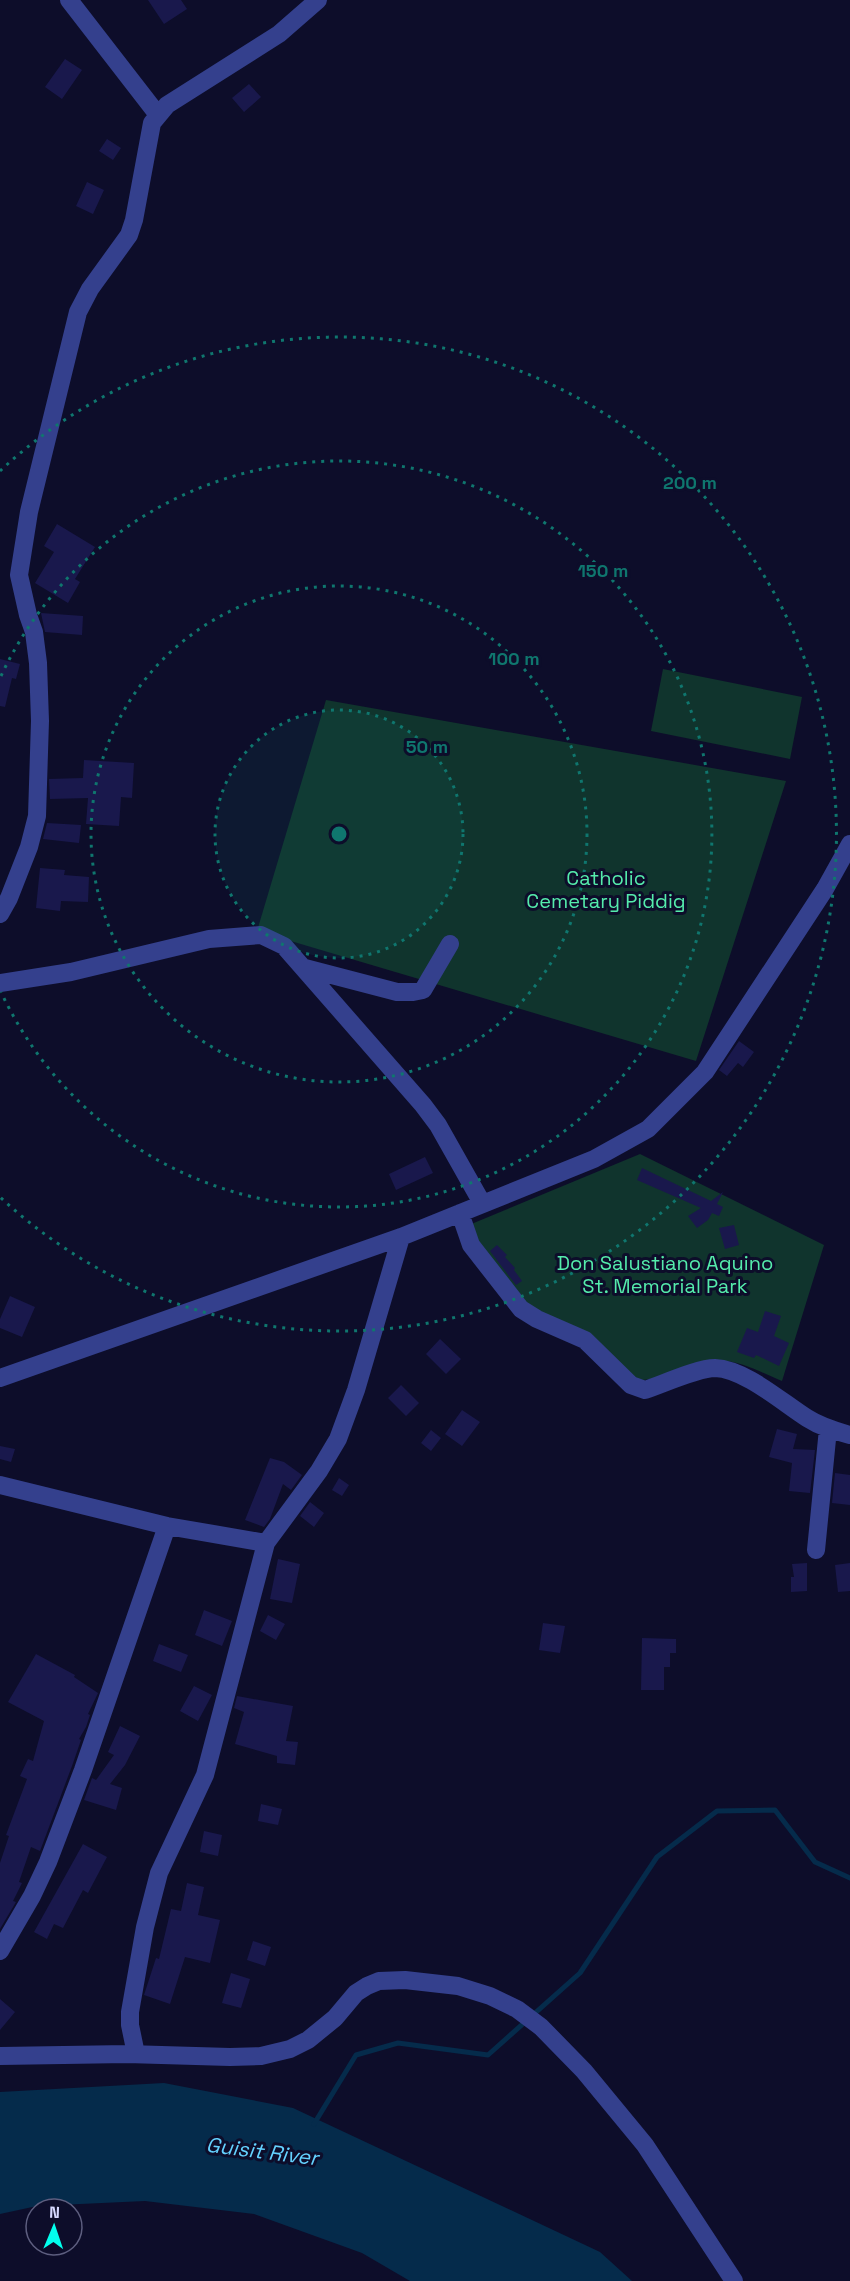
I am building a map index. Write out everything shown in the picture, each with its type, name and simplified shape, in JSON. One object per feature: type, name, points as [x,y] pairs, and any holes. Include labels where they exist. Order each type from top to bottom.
[{"type":"street","points":[[69,0],[158,115]]},
{"type":"street","points":[[0,914],[9,898],[29,847],[37,816],[40,722],[38,663],[34,632],[25,605],[19,575],[29,512],[78,312],[90,289],[129,235],[134,220],[152,123],[158,115],[167,105],[279,34],[318,0]]},
{"type":"street","points":[[0,1378],[401,1237],[594,1159],[648,1129],[705,1072],[825,889],[850,844]]},
{"type":"street","points":[[0,983],[71,972],[209,939],[261,935],[284,946],[305,968],[423,1105],[438,1125],[482,1203]]},
{"type":"street","points":[[305,968],[397,992],[413,993],[423,990],[450,944]]},
{"type":"street","points":[[460,1213],[471,1245],[521,1309],[537,1319],[585,1340],[631,1385],[645,1390],[702,1370],[724,1369],[767,1390],[807,1418],[828,1429],[850,1435]]},
{"type":"street","points":[[136,2054],[130,2025],[130,2012],[145,1927],[159,1873],[205,1775],[266,1542],[320,1471],[338,1439],[356,1390],[401,1237]]},
{"type":"street","points":[[816,1550],[828,1429]]},
{"type":"street","points":[[0,1485],[167,1526],[266,1542]]},
{"type":"street","points":[[0,1951],[32,1896],[48,1862],[83,1770],[167,1526]]},
{"type":"street","points":[[0,2056],[136,2054],[261,2056],[290,2049],[308,2040],[335,2018],[356,1993],[380,1981],[405,1980],[458,1986],[490,1996],[517,2009],[541,2027],[584,2071],[645,2145],[734,2281]]},
{"type":"green space","points":[[663,669],[802,697],[790,759],[651,731]]},
{"type":"green space","name":"Catholic Cemetary Piddig","points":[[326,700],[786,781],[696,1061],[257,931]]},
{"type":"green space","name":"Don Salustiano Aquino St. Memorial Park","points":[[640,1154],[824,1245],[782,1381],[750,1367],[724,1361],[707,1362],[660,1377],[640,1380],[526,1309],[484,1260],[469,1225]]},
{"type":"water","name":"Guisit River","points":[[164,2083],[293,2108],[600,2252],[632,2281],[410,2281],[362,2253],[254,2214],[145,2201],[84,2204],[84,2197],[24,2197],[24,2209],[0,2214],[0,2092]]},
{"type":"building","points":[[148,0],[181,0],[187,9],[164,24]]},
{"type":"building","points":[[65,59],[82,70],[62,99],[45,87]]},
{"type":"building","points":[[249,84],[261,97],[244,112],[232,98]]},
{"type":"building","points":[[107,139],[121,148],[113,160],[99,151]]},
{"type":"building","points":[[87,182],[104,190],[93,214],[76,206]]},
{"type":"building","points":[[57,524],[95,547],[75,579],[80,582],[68,603],[35,583],[54,552],[44,546]]},
{"type":"building","points":[[41,613],[83,616],[82,635],[45,632]]},
{"type":"building","points":[[0,659],[20,664],[16,679],[12,678],[5,707],[0,706]]},
{"type":"building","points":[[84,760],[134,763],[132,798],[121,797],[119,826],[86,824],[88,798],[50,799],[49,779],[83,778]]},
{"type":"building","points":[[47,823],[81,825],[79,843],[43,839]]},
{"type":"building","points":[[40,868],[65,870],[64,875],[89,877],[88,902],[61,901],[60,911],[36,908]]},
{"type":"building","points":[[739,1041],[754,1052],[743,1067],[738,1063],[727,1076],[719,1070]]},
{"type":"building","points":[[425,1157],[433,1173],[396,1190],[389,1174]]},
{"type":"building","points":[[642,1168],[711,1201],[723,1192],[717,1204],[723,1207],[719,1216],[712,1213],[708,1220],[697,1228],[688,1216],[701,1208],[637,1180]]},
{"type":"building","points":[[734,1225],[739,1245],[725,1249],[719,1228]]},
{"type":"building","points":[[497,1245],[507,1255],[505,1257],[515,1268],[514,1270],[522,1281],[516,1285],[490,1251]]},
{"type":"building","points":[[10,1296],[35,1307],[22,1337],[0,1328],[0,1319]]},
{"type":"building","points":[[765,1311],[781,1316],[774,1336],[789,1343],[779,1366],[756,1355],[754,1358],[737,1352],[747,1328],[758,1332]]},
{"type":"building","points":[[440,1339],[461,1359],[446,1374],[426,1354]]},
{"type":"building","points":[[401,1385],[419,1403],[406,1416],[388,1398]]},
{"type":"building","points":[[462,1410],[480,1422],[462,1446],[445,1434]]},
{"type":"building","points":[[777,1429],[797,1434],[793,1449],[815,1450],[810,1493],[789,1491],[792,1463],[769,1457]]},
{"type":"building","points":[[431,1430],[441,1438],[431,1451],[421,1443]]},
{"type":"building","points":[[0,1446],[15,1449],[11,1462],[0,1459]]},
{"type":"building","points":[[270,1458],[284,1462],[302,1475],[291,1490],[283,1484],[270,1519],[264,1527],[245,1520]]},
{"type":"building","points":[[835,1473],[850,1475],[850,1505],[832,1503]]},
{"type":"building","points":[[339,1478],[349,1485],[342,1496],[332,1490]]},
{"type":"building","points":[[310,1502],[324,1513],[314,1527],[300,1516]]},
{"type":"building","points":[[278,1559],[300,1564],[292,1603],[270,1599]]},
{"type":"building","points":[[807,1563],[807,1591],[791,1592],[791,1577],[794,1577],[792,1564]]},
{"type":"building","points":[[850,1563],[850,1591],[838,1592],[835,1565]]},
{"type":"building","points":[[204,1610],[232,1621],[222,1646],[195,1635]]},
{"type":"building","points":[[268,1615],[285,1624],[276,1640],[260,1631]]},
{"type":"building","points":[[543,1623],[565,1626],[560,1653],[539,1650]]},
{"type":"building","points":[[642,1638],[676,1639],[676,1653],[670,1653],[670,1667],[664,1667],[664,1690],[641,1690]]},
{"type":"building","points":[[159,1644],[188,1655],[181,1672],[153,1661]]},
{"type":"building","points":[[36,1654],[75,1675],[74,1677],[98,1693],[88,1714],[90,1715],[86,1727],[79,1739],[81,1740],[72,1766],[40,1851],[31,1847],[19,1882],[22,1883],[13,1901],[16,1902],[0,1929],[0,1863],[9,1836],[6,1835],[27,1779],[20,1776],[28,1759],[33,1761],[44,1721],[8,1702]]},
{"type":"building","points":[[194,1686],[212,1695],[198,1721],[180,1711]]},
{"type":"building","points":[[237,1696],[293,1706],[286,1741],[298,1742],[295,1765],[277,1763],[277,1756],[235,1744],[244,1712],[234,1708]]},
{"type":"building","points":[[120,1726],[140,1736],[125,1765],[110,1784],[122,1788],[116,1810],[84,1800],[92,1778],[96,1780],[114,1755],[108,1752]]},
{"type":"building","points":[[261,1804],[282,1809],[278,1825],[258,1821]]},
{"type":"building","points":[[204,1831],[222,1835],[218,1856],[200,1852]]},
{"type":"building","points":[[83,1844],[107,1857],[88,1893],[83,1890],[63,1928],[54,1924],[47,1939],[34,1932]]},
{"type":"building","points":[[187,1883],[204,1887],[198,1915],[220,1920],[210,1963],[185,1957],[170,2004],[144,1995],[156,1958],[159,1959],[171,1909],[181,1911]]},
{"type":"building","points":[[253,1941],[271,1947],[265,1966],[247,1960]]},
{"type":"building","points":[[231,1973],[250,1979],[241,2008],[222,2003]]},
{"type":"building","points":[[0,1999],[15,2012],[0,2030]]},
{"type":"waterway","points":[[314,2124],[356,2055],[398,2043],[488,2055],[580,1973],[657,1857],[717,1811],[775,1810],[815,1862],[850,1878]]}]
